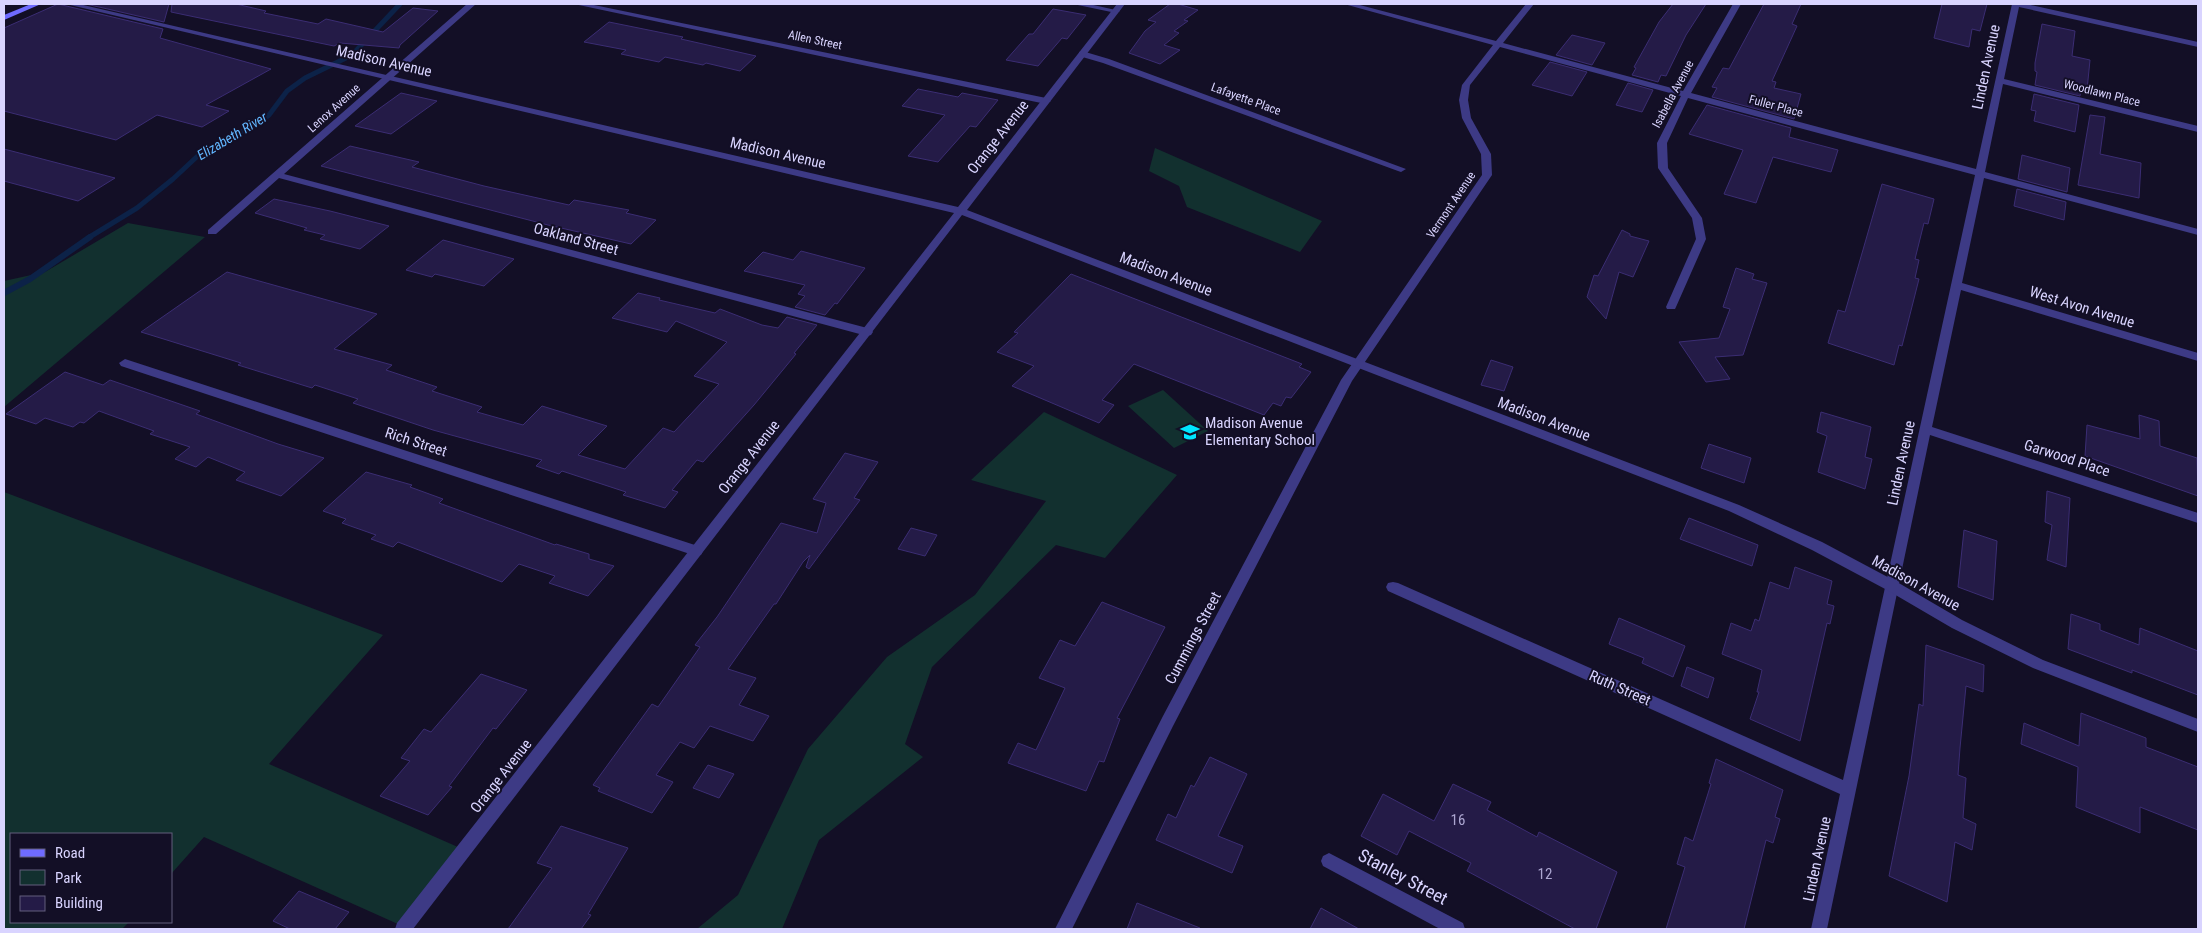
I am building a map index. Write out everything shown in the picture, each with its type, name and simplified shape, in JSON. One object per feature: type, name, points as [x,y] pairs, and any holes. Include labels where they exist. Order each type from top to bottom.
[{"type":"main road","points":[[4,18],[37,4]]},
{"type":"street","name":"Madison Avenue","points":[[70,4],[960,211],[1734,508],[1817,546],[1958,624],[2038,664],[2198,726]]},
{"type":"street","name":"Lenox Avenue","points":[[212,232],[472,4]]},
{"type":"street","name":"Allen Street","points":[[578,4],[1046,101]]},
{"type":"street","points":[[1076,4],[1119,7]]},
{"type":"street","name":"Fuller Place","points":[[1348,4],[2198,232]]},
{"type":"street","name":"Vermont Avenue","points":[[1357,364],[1487,174],[1486,154],[1467,116],[1463,100],[1466,85],[1530,4]]},
{"type":"street","name":"Isabella Avenue","points":[[1671,307],[1701,239],[1697,218],[1663,168],[1661,156],[1662,143],[1686,94],[1736,4]]},
{"type":"street","points":[[2016,4],[2198,44]]},
{"type":"street","name":"Linden Avenue","points":[[1819,929],[2016,4]]},
{"type":"street","name":"Orange Avenue","points":[[403,929],[1119,7]]},
{"type":"street","name":"Lafayette Place","points":[[1082,54],[1106,60],[1401,169]]},
{"type":"street","name":"Woodlawn Place","points":[[2000,81],[2198,129]]},
{"type":"street","name":"Oakland Street","points":[[278,175],[867,332]]},
{"type":"street","name":"West Avon Avenue","points":[[1956,285],[2198,357]]},
{"type":"street","name":"Rich Street","points":[[125,363],[696,551]]},
{"type":"street","name":"Cummings Street","points":[[1064,929],[1168,721],[1357,364]]},
{"type":"street","name":"Garwood Place","points":[[1925,429],[2198,518]]},
{"type":"street","name":"Ruth Street","points":[[1393,587],[1848,790]]},
{"type":"street","name":"Stanley Street","points":[[1329,861],[1457,929]]},
{"type":"green space","points":[[1155,148],[1322,221],[1300,252],[1187,207],[1179,186],[1149,171]]},
{"type":"green space","points":[[128,223],[205,237],[4,407],[4,281],[45,272]]},
{"type":"green space","points":[[1163,390],[1208,431],[1174,448],[1128,406]]},
{"type":"green space","points":[[1044,412],[1177,475],[1105,558],[1056,545],[932,667],[905,744],[923,757],[819,840],[782,929],[697,929],[738,895],[808,749],[887,657],[975,595],[1046,501],[971,480]]},
{"type":"green space","points":[[4,492],[383,635],[269,764],[467,851],[409,929],[204,837],[172,873],[172,833],[10,833],[10,923],[128,923],[122,929],[4,929]]},
{"type":"building","points":[[58,4],[163,29],[160,38],[271,69],[206,105],[229,111],[202,127],[157,115],[116,140],[4,111],[4,28]]},
{"type":"building","points":[[86,4],[169,4],[164,22]]},
{"type":"building","points":[[172,4],[236,4],[266,11],[264,13],[318,24],[326,19],[383,32],[413,8],[438,11],[399,48],[340,43],[334,46],[171,12]]},
{"type":"building","points":[[1170,4],[1178,4],[1198,10],[1184,20],[1188,21],[1174,31],[1179,33],[1164,45],[1180,50],[1160,64],[1129,53],[1145,31],[1156,22],[1148,20]]},
{"type":"building","points":[[1673,4],[1706,4],[1686,35],[1666,76],[1661,75],[1658,82],[1632,75],[1636,68],[1634,67],[1659,22]]},
{"type":"building","points":[[1764,4],[1801,4],[1792,24],[1797,26],[1772,81],[1776,82],[1774,88],[1801,94],[1794,119],[1712,97],[1717,88],[1712,87],[1723,68],[1729,69]]},
{"type":"building","points":[[1942,4],[1987,4],[1980,31],[1972,29],[1969,47],[1934,38]]},
{"type":"building","points":[[1053,9],[1086,15],[1067,39],[1062,38],[1038,66],[1006,60],[1029,34],[1033,34]]},
{"type":"building","points":[[609,22],[683,37],[681,39],[756,56],[740,71],[706,63],[703,65],[665,57],[659,62],[621,54],[626,50],[584,42]]},
{"type":"building","points":[[2042,24],[2075,31],[2072,56],[2090,60],[2087,90],[2081,89],[2080,96],[2035,85],[2037,72],[2035,71],[2035,63]]},
{"type":"building","points":[[1572,35],[1605,43],[1592,65],[1556,55]]},
{"type":"building","points":[[1550,62],[1587,72],[1572,96],[1532,85]]},
{"type":"building","points":[[1628,83],[1653,90],[1642,112],[1616,105]]},
{"type":"building","points":[[918,89],[958,97],[962,93],[998,100],[976,127],[970,126],[938,162],[908,156],[945,115],[902,106]]},
{"type":"building","points":[[401,93],[437,101],[391,134],[355,126]]},
{"type":"building","points":[[2034,94],[2079,105],[2075,132],[2034,121],[2036,111],[2031,110]]},
{"type":"building","points":[[1707,105],[1791,128],[1789,137],[1838,150],[1831,172],[1773,157],[1756,203],[1724,194],[1743,150],[1689,134]]},
{"type":"building","points":[[2090,115],[2105,117],[2100,154],[2141,163],[2139,198],[2078,185]]},
{"type":"building","points":[[350,146],[419,162],[412,167],[484,186],[569,205],[574,200],[629,210],[626,213],[656,220],[631,244],[548,225],[321,166]]},
{"type":"building","points":[[4,149],[115,178],[78,201],[4,181]]},
{"type":"building","points":[[2022,155],[2070,168],[2067,192],[2018,179]]},
{"type":"building","points":[[1882,184],[1934,199],[1928,224],[1924,223],[1915,259],[1919,260],[1915,278],[1919,279],[1902,346],[1899,345],[1894,365],[1828,343],[1838,310],[1845,312]]},
{"type":"building","points":[[2017,189],[2066,202],[2064,220],[2014,206]]},
{"type":"building","points":[[274,199],[389,226],[360,249],[320,239],[325,235],[304,230],[307,228],[255,213]]},
{"type":"building","points":[[1622,230],[1630,234],[1630,236],[1649,241],[1633,277],[1619,272],[1606,319],[1587,297],[1594,275],[1598,276]]},
{"type":"building","points":[[443,240],[514,259],[484,286],[435,274],[432,277],[406,270]]},
{"type":"building","points":[[801,251],[865,268],[837,304],[835,303],[825,315],[795,307],[805,296],[798,294],[805,285],[744,271],[763,252],[793,260]]},
{"type":"building","points":[[1736,268],[1754,274],[1752,279],[1767,283],[1743,355],[1715,357],[1730,379],[1706,382],[1679,342],[1719,338],[1730,309],[1723,307]]},
{"type":"building","points":[[227,272],[377,314],[334,349],[392,365],[386,370],[437,387],[432,391],[482,407],[477,412],[523,425],[542,406],[607,426],[578,455],[625,469],[663,428],[674,432],[719,384],[694,376],[727,342],[676,321],[667,332],[612,318],[638,293],[715,313],[720,309],[762,325],[778,328],[787,317],[817,325],[754,405],[703,462],[697,460],[672,490],[678,492],[665,508],[623,495],[626,492],[562,471],[559,474],[536,466],[542,460],[433,430],[353,403],[358,399],[315,385],[312,388],[238,365],[241,363],[141,332]]},
{"type":"building","points":[[1071,274],[1302,364],[1299,367],[1311,372],[1291,398],[1286,397],[1281,406],[1273,403],[1264,415],[1134,364],[1102,400],[1114,405],[1099,423],[1012,386],[1034,366],[997,352],[1018,333],[1014,332]]},
{"type":"building","points":[[1491,360],[1513,367],[1504,391],[1481,385]]},
{"type":"building","points":[[65,372],[103,385],[110,380],[200,411],[196,414],[278,444],[324,458],[281,496],[236,480],[245,472],[208,457],[196,467],[175,459],[190,447],[150,434],[154,431],[99,411],[84,423],[80,422],[73,427],[45,418],[36,424],[6,414]]},
{"type":"building","points":[[1821,412],[1871,427],[1865,457],[1872,459],[1865,489],[1818,472],[1827,436],[1817,432]]},
{"type":"building","points":[[2139,415],[2159,421],[2160,446],[2197,458],[2198,496],[2085,456],[2087,425],[2140,439]]},
{"type":"building","points":[[1709,444],[1751,458],[1744,483],[1701,468]]},
{"type":"building","points":[[845,453],[878,462],[854,498],[860,500],[809,569],[806,567],[810,555],[803,562],[776,604],[774,604],[728,669],[756,678],[739,705],[769,716],[753,741],[710,726],[694,748],[680,742],[656,775],[673,782],[652,813],[598,791],[600,788],[593,785],[652,704],[658,707],[700,647],[695,645],[717,617],[781,523],[817,533],[826,503],[813,499]]},
{"type":"building","points":[[366,472],[412,485],[410,487],[443,499],[439,503],[555,545],[589,554],[589,559],[614,566],[588,596],[549,583],[555,576],[519,564],[502,582],[398,542],[393,547],[371,539],[376,535],[342,523],[346,519],[323,511]]},
{"type":"building","points":[[2047,491],[2070,498],[2066,567],[2047,560],[2052,525],[2045,522]]},
{"type":"building","points":[[1689,518],[1758,545],[1752,566],[1680,539]]},
{"type":"building","points":[[911,528],[937,535],[925,556],[898,549]]},
{"type":"building","points":[[1964,530],[1997,541],[1993,600],[1958,587]]},
{"type":"building","points":[[1795,567],[1832,581],[1827,604],[1834,606],[1830,624],[1827,623],[1800,741],[1750,719],[1759,692],[1757,692],[1762,670],[1722,654],[1731,623],[1751,631],[1755,619],[1759,621],[1770,582],[1789,589]]},
{"type":"building","points":[[1102,602],[1165,627],[1117,718],[1120,719],[1104,762],[1099,761],[1086,791],[1008,763],[1018,743],[1036,750],[1065,688],[1039,678],[1060,640],[1075,646]]},
{"type":"building","points":[[2071,614],[2100,624],[2100,630],[2139,645],[2140,628],[2198,651],[2198,695],[2132,670],[2132,673],[2068,649]]},
{"type":"building","points":[[1619,618],[1685,646],[1673,677],[1642,663],[1644,658],[1609,644]]},
{"type":"building","points":[[1926,645],[1984,665],[1983,692],[1966,686],[1958,775],[1966,778],[1963,818],[1976,824],[1972,850],[1955,842],[1947,902],[1889,876],[1909,776],[1919,704],[1923,706]]},
{"type":"building","points":[[1687,667],[1714,678],[1708,698],[1681,686]]},
{"type":"building","points":[[481,674],[527,690],[496,729],[493,728],[449,786],[452,787],[428,815],[380,796],[410,761],[401,758],[424,729],[431,732]]},
{"type":"building","points":[[2081,713],[2146,738],[2146,747],[2198,767],[2198,830],[2140,807],[2140,833],[2076,807],[2078,767],[2021,744],[2024,723],[2079,746]]},
{"type":"building","points":[[1210,757],[1247,774],[1218,836],[1243,846],[1232,873],[1156,840],[1168,814],[1176,818],[1191,785],[1194,787]]},
{"type":"building","points":[[1716,759],[1783,790],[1775,817],[1780,819],[1773,843],[1766,840],[1744,929],[1666,929],[1685,867],[1677,864],[1685,837],[1693,841],[1711,784],[1709,783]]},
{"type":"building","points":[[708,765],[734,774],[719,798],[693,788]]},
{"type":"building","points":[[1453,784],[1491,802],[1487,810],[1537,837],[1539,832],[1617,872],[1596,929],[1575,929],[1467,871],[1471,863],[1409,831],[1397,855],[1361,836],[1383,794],[1434,821]]},
{"type":"building","points":[[561,826],[628,848],[588,914],[591,915],[581,929],[508,929],[552,868],[537,863]]},
{"type":"building","points":[[299,891],[349,912],[335,929],[290,929],[273,921]]},
{"type":"building","points":[[1137,903],[1200,928],[1200,929],[1127,929]]},
{"type":"building","points":[[1321,908],[1359,929],[1310,929]]},
{"type":"waterway","name":"Elizabeth River","points":[[88,238],[137,208],[173,179],[203,151],[257,124],[269,115],[287,91],[305,78],[352,55],[400,4]]},
{"type":"waterway","name":"Elizabeth River","points":[[4,293],[30,279],[90,237]]},
{"type":"place","name":"Madison Avenue Elementary School","points":[[1190,432]]}]
